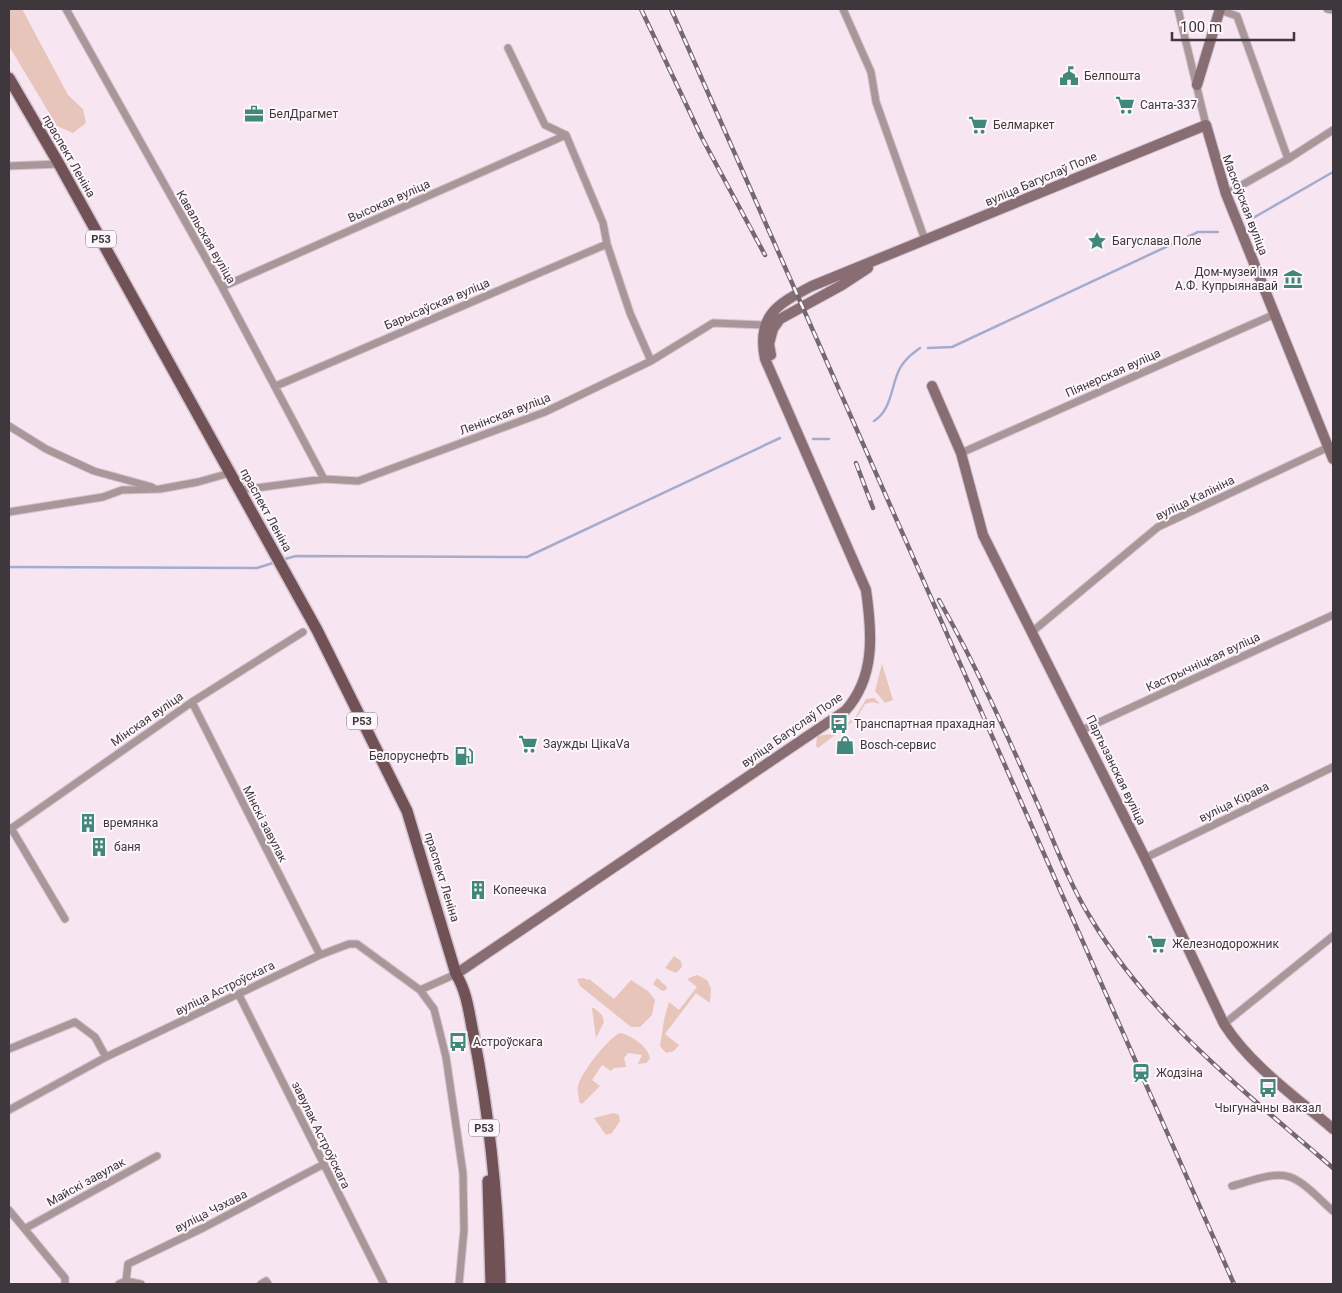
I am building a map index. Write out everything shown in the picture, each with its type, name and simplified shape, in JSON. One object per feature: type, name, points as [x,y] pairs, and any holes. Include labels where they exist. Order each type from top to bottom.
[{"type":"main road","points":[[1197,85],[1220,9]]},
{"type":"main road","name":"праспект Леніна","points":[[9,78],[59,164],[318,630],[407,811],[456,974],[465,989],[490,1127],[499,1233],[500,1284]]},
{"type":"main road","name":"вуліца Багуслаў Поле","points":[[456,974],[845,711],[862,686],[869,660],[871,625],[866,590],[806,457],[765,358],[762,345],[768,315],[782,301],[812,286],[1143,149],[1206,125]]},
{"type":"main road","name":"Маскоўская вуліца","points":[[1206,125],[1226,194],[1330,445],[1333,459]]},
{"type":"main road","name":"вуліца Багуслаў Поле","points":[[774,376],[769,344],[773,329],[780,320],[842,286],[885,256]]},
{"type":"main road","name":"Партызанская вуліца","points":[[932,386],[961,453],[983,535],[1082,730],[1224,1024],[1235,1042],[1333,1129]]},
{"type":"main road","name":"праспект Леніна","points":[[456,974],[456,989],[468,1035],[485,1139],[491,1284]]},
{"type":"street","name":"Кавальская вуліца","points":[[66,9],[222,287],[324,479]]},
{"type":"street","points":[[843,9],[871,72],[876,102],[925,240]]},
{"type":"street","points":[[1178,9],[1206,125]]},
{"type":"street","points":[[1220,9],[1236,16],[1288,159]]},
{"type":"street","points":[[1327,9],[1333,10]]},
{"type":"street","points":[[508,48],[545,125],[566,135],[603,223],[607,244],[630,313],[651,361]]},
{"type":"street","points":[[1226,194],[1288,159],[1333,130]]},
{"type":"street","name":"Высокая вуліца","points":[[222,287],[566,135]]},
{"type":"street","points":[[9,166],[59,164]]},
{"type":"street","name":"Барысаўская вуліца","points":[[276,386],[607,244]]},
{"type":"street","name":"Піянерская вуліца","points":[[961,453],[1275,314]]},
{"type":"street","name":"Ленінская вуліца","points":[[240,490],[324,479],[358,481],[368,478],[545,412],[651,361],[713,323],[765,326]]},
{"type":"street","points":[[9,426],[46,448],[94,472],[160,489]]},
{"type":"street","name":"вуліца Калініна","points":[[1033,631],[1158,527],[1330,445]]},
{"type":"street","points":[[9,512],[103,497],[122,490],[160,489],[198,482],[230,473]]},
{"type":"street","name":"Кастрычніцкая вуліца","points":[[1082,730],[1333,615]]},
{"type":"street","name":"Мінская вуліца","points":[[10,829],[192,702],[303,632]]},
{"type":"street","name":"Мінскі завулак","points":[[192,702],[320,955]]},
{"type":"street","name":"вуліца Кірава","points":[[1145,858],[1333,767]]},
{"type":"street","points":[[10,829],[65,919]]},
{"type":"street","points":[[1224,1024],[1333,936]]},
{"type":"street","name":"вуліца Астроўскага","points":[[9,1110],[106,1057],[320,955],[349,944],[357,944],[420,990]]},
{"type":"street","points":[[456,974],[420,990],[434,1009],[446,1057],[462,1164],[464,1230],[459,1284]]},
{"type":"street","name":"завулак Астроўскага","points":[[239,995],[384,1284]]},
{"type":"street","points":[[9,1049],[75,1022],[95,1037],[106,1057]]},
{"type":"street","name":"Майскі завулак","points":[[26,1228],[156,1156]]},
{"type":"street","name":"вуліца Чэхава","points":[[123,1283],[128,1264],[203,1228],[324,1164]]},
{"type":"street","points":[[1232,1186],[1278,1175],[1288,1176],[1298,1181],[1333,1211]]},
{"type":"street","points":[[9,1210],[26,1228],[65,1278],[65,1284]]},
{"type":"street","points":[[123,1283],[141,1284]]},
{"type":"shaded area","points":[[9,9],[22,9],[68,95],[83,109],[86,123],[73,133],[57,126],[9,46]]},
{"type":"shaded area","points":[[882,664],[893,700],[885,703],[875,691]]},
{"type":"shaded area","points":[[874,698],[880,704],[873,702],[865,704],[856,719],[818,748],[816,746],[817,736],[831,734],[855,718],[866,699]]},
{"type":"shaded area","points":[[674,956],[681,961],[682,967],[676,973],[665,968]]},
{"type":"shaded area","points":[[697,975],[707,980],[711,989],[710,1003],[696,993],[665,1034],[679,1045],[674,1051],[666,1053],[660,1046],[669,1002],[679,1010],[697,987],[687,979]]},
{"type":"shaded area","points":[[657,978],[667,987],[666,990],[662,991],[653,984]]},
{"type":"shaded area","points":[[577,979],[589,979],[614,999],[631,980],[648,991],[655,1000],[652,1015],[640,1027],[631,1027],[580,986]]},
{"type":"shaded area","points":[[592,1008],[602,1015],[604,1022],[596,1038]]},
{"type":"shaded area","points":[[620,1033],[639,1042],[646,1050],[650,1059],[646,1063],[638,1064],[642,1055],[628,1053],[624,1058],[626,1067],[614,1068],[611,1071],[602,1065],[592,1080],[600,1086],[582,1104],[579,1102],[578,1092],[580,1080],[602,1048]]},
{"type":"shaded area","points":[[614,1113],[619,1115],[620,1121],[612,1133],[606,1135],[594,1118]]},
{"type":"waterway","points":[[1253,218],[1333,172]]},
{"type":"waterway","points":[[928,348],[952,347],[1198,232],[1218,232]]},
{"type":"waterway","points":[[874,421],[888,404],[902,365],[920,348]]},
{"type":"waterway","points":[[281,560],[296,556],[527,557],[780,438]]},
{"type":"waterway","points":[[813,439],[829,439]]},
{"type":"waterway","points":[[9,567],[257,568],[276,562]]},
{"type":"railway","points":[[641,9],[702,138],[765,255]]},
{"type":"railway","points":[[671,9],[1234,1284]]},
{"type":"railway","points":[[856,463],[873,508]]},
{"type":"railway","points":[[939,600],[992,702],[1075,891],[1114,954],[1141,989],[1201,1052],[1333,1168]]},
{"type":"place","name":"Белпошта","points":[[1069,76]]},
{"type":"place","name":"Санта-337","points":[[1125,105]]},
{"type":"place","name":"БелДрагмет","points":[[254,114]]},
{"type":"place","name":"Белмаркет","points":[[978,125]]},
{"type":"place","name":"Багуслава Поле","points":[[1097,241]]},
{"type":"place","name":"Дом-музей імя А.Ф. Купрыянавай","points":[[1293,279]]},
{"type":"place","name":"Транспартная прахадная","points":[[839,724]]},
{"type":"place","name":"Заужды ЦікаVа","points":[[528,744]]},
{"type":"place","name":"Bosch-сервис","points":[[845,745]]},
{"type":"place","name":"Белоруснефть","points":[[464,756]]},
{"type":"place","name":"времянка","points":[[88,823]]},
{"type":"place","name":"баня","points":[[99,847]]},
{"type":"place","name":"Копеечка","points":[[478,890]]},
{"type":"place","name":"Железнодорожник","points":[[1157,944]]},
{"type":"place","name":"Астроўскага","points":[[458,1042]]},
{"type":"place","name":"Жодзіна","points":[[1141,1073]]},
{"type":"place","name":"Чыгуначны вакзал","points":[[1268,1088]]}]
